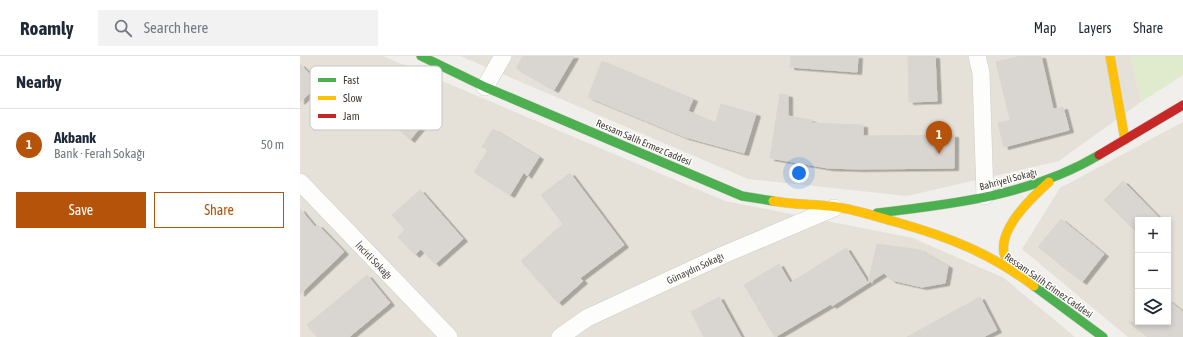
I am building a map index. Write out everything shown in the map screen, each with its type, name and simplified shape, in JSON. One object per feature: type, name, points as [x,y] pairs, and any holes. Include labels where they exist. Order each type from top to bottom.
[{"type":"main road","name":"Ressam Salih Ermez Caddesi","points":[[421,56],[485,86],[742,196],[796,205],[836,208],[868,214]]},
{"type":"main road","points":[[1110,56],[1125,140]]},
{"type":"main road","name":"Bahriyeli Sokağı","points":[[868,214],[947,205],[1029,187],[1082,165],[1183,104]]},
{"type":"main road","points":[[1022,277],[1004,254],[1004,242],[1010,228],[1023,209],[1055,176]]},
{"type":"main road","name":"Ressam Salih Erimez Caddesi","points":[[868,214],[941,235],[987,255],[1022,277],[1103,337]]},
{"type":"street","points":[[485,86],[503,56]]},
{"type":"street","points":[[977,56],[981,73],[985,196]]},
{"type":"street","name":"İncirli Sokağı","points":[[300,182],[448,337]]},
{"type":"street","name":"Günaydın Sokağı","points":[[560,337],[587,318],[723,255],[836,208]]},
{"type":"shaded area","points":[[300,56],[383,56],[407,66],[310,66],[310,130],[442,130],[442,81],[725,201],[913,238],[1004,278],[1075,337],[300,337]]},
{"type":"shaded area","points":[[460,56],[1131,56],[1141,102],[1059,161],[907,196],[748,179]]},
{"type":"shaded area","points":[[1183,122],[1183,337],[1128,337],[1022,249],[1060,188]]},
{"type":"green space","points":[[1131,56],[1183,56],[1183,75],[1141,102]]},
{"type":"building","points":[[523,56],[574,56],[554,90],[516,68]]},
{"type":"building","points":[[791,56],[858,56],[857,72],[790,67]]},
{"type":"building","points":[[908,56],[935,56],[937,101],[909,102]]},
{"type":"building","points":[[1021,56],[1041,56],[1053,109],[1063,107],[1069,130],[1004,147],[998,123],[1010,120],[996,62]]},
{"type":"building","points":[[602,61],[693,99],[688,111],[715,123],[721,104],[756,114],[744,153],[685,137],[588,97]]},
{"type":"building","points":[[300,64],[310,75],[310,93],[300,102]]},
{"type":"building","points":[[780,94],[788,95],[788,116],[812,120],[811,123],[863,125],[863,136],[954,135],[954,168],[828,168],[770,158]]},
{"type":"building","points":[[493,129],[539,157],[527,176],[524,172],[510,195],[474,172],[488,150],[482,147]]},
{"type":"building","points":[[399,130],[418,130],[410,140]]},
{"type":"building","points":[[570,173],[624,245],[580,278],[583,281],[558,303],[521,261],[563,224],[541,195]]},
{"type":"building","points":[[1123,181],[1158,217],[1135,217],[1135,231],[1104,200]]},
{"type":"building","points":[[420,190],[463,239],[435,264],[421,249],[415,255],[398,237],[405,230],[392,215]]},
{"type":"building","points":[[300,209],[315,227],[318,225],[344,252],[300,294]]},
{"type":"building","points":[[1061,219],[1104,254],[1082,282],[1038,247]]},
{"type":"building","points":[[877,244],[920,250],[948,266],[945,283],[922,287],[891,280],[884,273],[868,283]]},
{"type":"building","points":[[846,248],[868,283],[832,306],[831,304],[775,337],[744,285],[779,264],[790,283]]},
{"type":"building","points":[[367,275],[390,303],[349,337],[317,337],[307,325]]},
{"type":"building","points":[[719,297],[741,337],[704,337],[691,312]]},
{"type":"building","points":[[980,297],[997,330],[983,337],[907,337]]},
{"type":"building","points":[[1171,302],[1183,312],[1183,337],[1148,337],[1128,322],[1135,322],[1135,325],[1171,325]]},
{"type":"traffic: fast","points":[[421,56],[442,66]]},
{"type":"traffic: fast","points":[[442,66],[485,87],[742,196],[773,201]]},
{"type":"traffic: fast","points":[[877,213],[935,206],[992,196],[1020,189],[1073,169],[1099,155]]},
{"type":"traffic: fast","points":[[1034,286],[1103,337]]},
{"type":"traffic: slow","points":[[1110,56],[1125,140]]},
{"type":"traffic: slow","points":[[1019,273],[1008,261],[1004,253],[1004,243],[1007,233],[1018,214],[1026,204],[1049,182]]},
{"type":"traffic: slow","points":[[773,201],[844,208],[934,234],[985,255],[1018,274],[1034,286]]},
{"type":"traffic: jam","points":[[1099,155],[1183,105]]},
{"type":"place","name":"Akbank","points":[[939,154]]}]
